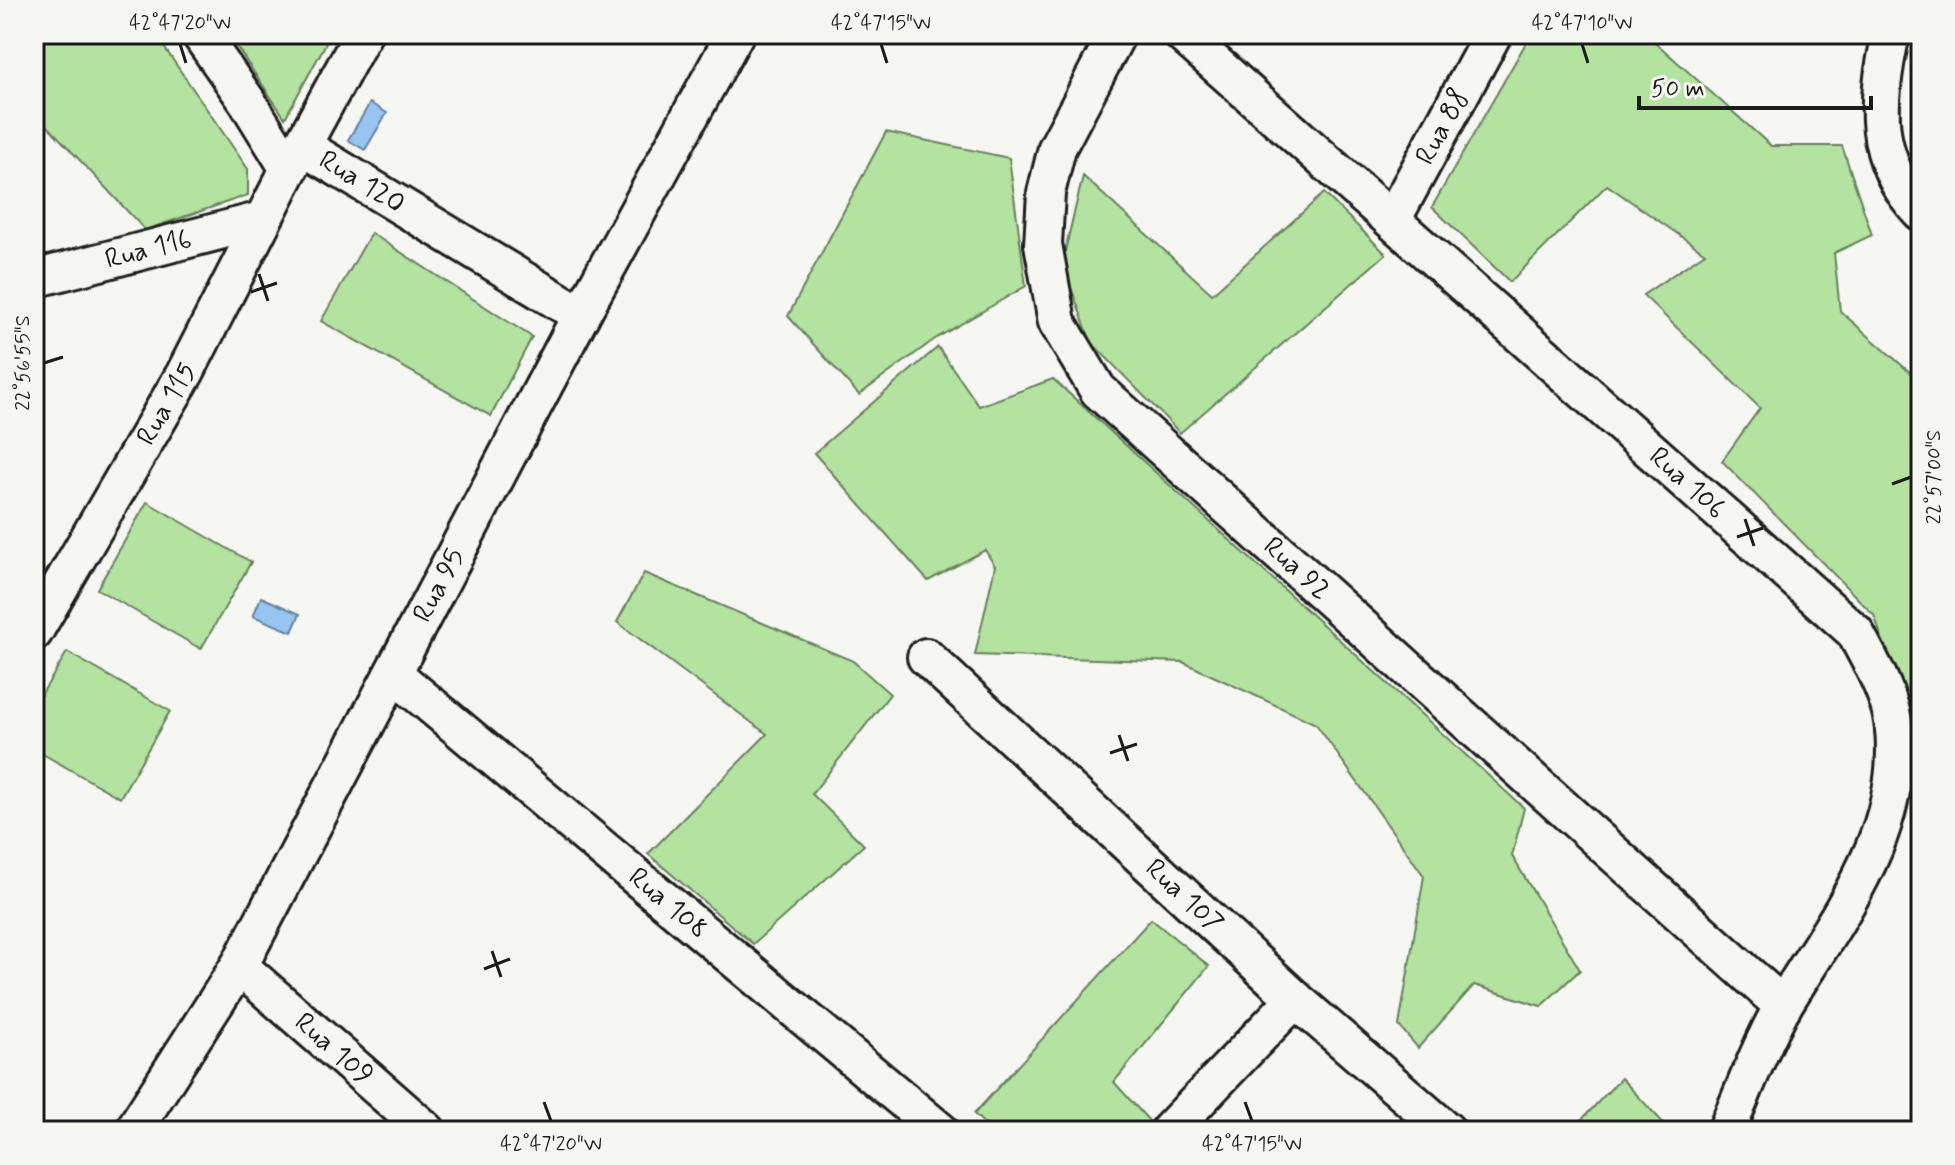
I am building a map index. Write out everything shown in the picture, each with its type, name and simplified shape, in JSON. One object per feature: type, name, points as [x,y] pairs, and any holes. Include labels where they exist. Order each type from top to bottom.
[{"type":"street","name":"Rua 120","points":[[200,34],[247,101],[296,157],[581,315]]},
{"type":"street","name":"Rua 115","points":[[34,632],[185,373],[262,220],[363,34]]},
{"type":"street","name":"Rua 95","points":[[133,1131],[239,966],[395,675],[581,315],[735,34]]},
{"type":"street","name":"Rua 92","points":[[1117,34],[1057,148],[1046,193],[1043,244],[1057,322],[1098,390],[1783,1006]]},
{"type":"street","name":"Rua 106","points":[[1182,34],[1855,632],[1876,674],[1893,719],[1894,785],[1876,845],[1843,914],[1783,1006],[1726,1131]]},
{"type":"street","name":"Rua 88","points":[[1392,220],[1493,34]]},
{"type":"street","points":[[1891,34],[1879,110],[1883,137],[1889,167],[1905,195],[1921,212]]},
{"type":"street","name":"Rua 116","points":[[34,279],[262,220]]},
{"type":"street","name":"Rua 107","points":[[926,657],[1295,999],[1447,1131]]},
{"type":"street","name":"Rua 108","points":[[395,675],[940,1131]]},
{"type":"street","name":"Rua 109","points":[[239,966],[427,1131]]},
{"type":"street","points":[[1169,1131],[1295,999]]},
{"type":"green space","points":[[34,34],[155,34],[248,169],[248,195],[145,230],[48,126],[34,135]]},
{"type":"green space","points":[[228,34],[331,34],[285,118]]},
{"type":"green space","points":[[1531,34],[1646,34],[1771,146],[1842,146],[1872,235],[1834,253],[1840,311],[1921,382],[1921,424],[1912,444],[1921,455],[1921,752],[1874,615],[1722,461],[1760,408],[1643,295],[1705,253],[1607,185],[1510,282],[1432,207]]},
{"type":"green space","points":[[886,132],[1009,158],[1026,286],[935,339],[859,395],[788,316]]},
{"type":"green space","points":[[1083,176],[1212,294],[1324,193],[1386,254],[1180,433],[1091,342],[1062,263]]},
{"type":"green space","points":[[371,233],[532,337],[491,416],[321,321]]},
{"type":"green space","points":[[938,347],[979,406],[1053,379],[1524,808],[1512,856],[1580,970],[1541,1006],[1474,985],[1418,1048],[1399,1026],[1424,876],[1316,724],[1183,662],[975,655],[995,566],[985,550],[928,581],[814,453]]},
{"type":"green space","points":[[147,502],[251,562],[201,649],[97,589]]},
{"type":"green space","points":[[644,573],[853,661],[890,694],[812,794],[864,845],[753,944],[648,854],[767,734],[617,622]]},
{"type":"green space","points":[[67,652],[170,711],[120,798],[34,749],[34,707]]},
{"type":"green space","points":[[1151,919],[1209,966],[1114,1082],[1150,1122],[1140,1131],[992,1131],[974,1114]]},
{"type":"green space","points":[[1621,1078],[1671,1131],[1571,1131]]},
{"type":"water","points":[[370,103],[387,113],[365,150],[348,140]]},
{"type":"water","points":[[261,597],[300,614],[292,632],[253,616]]}]
